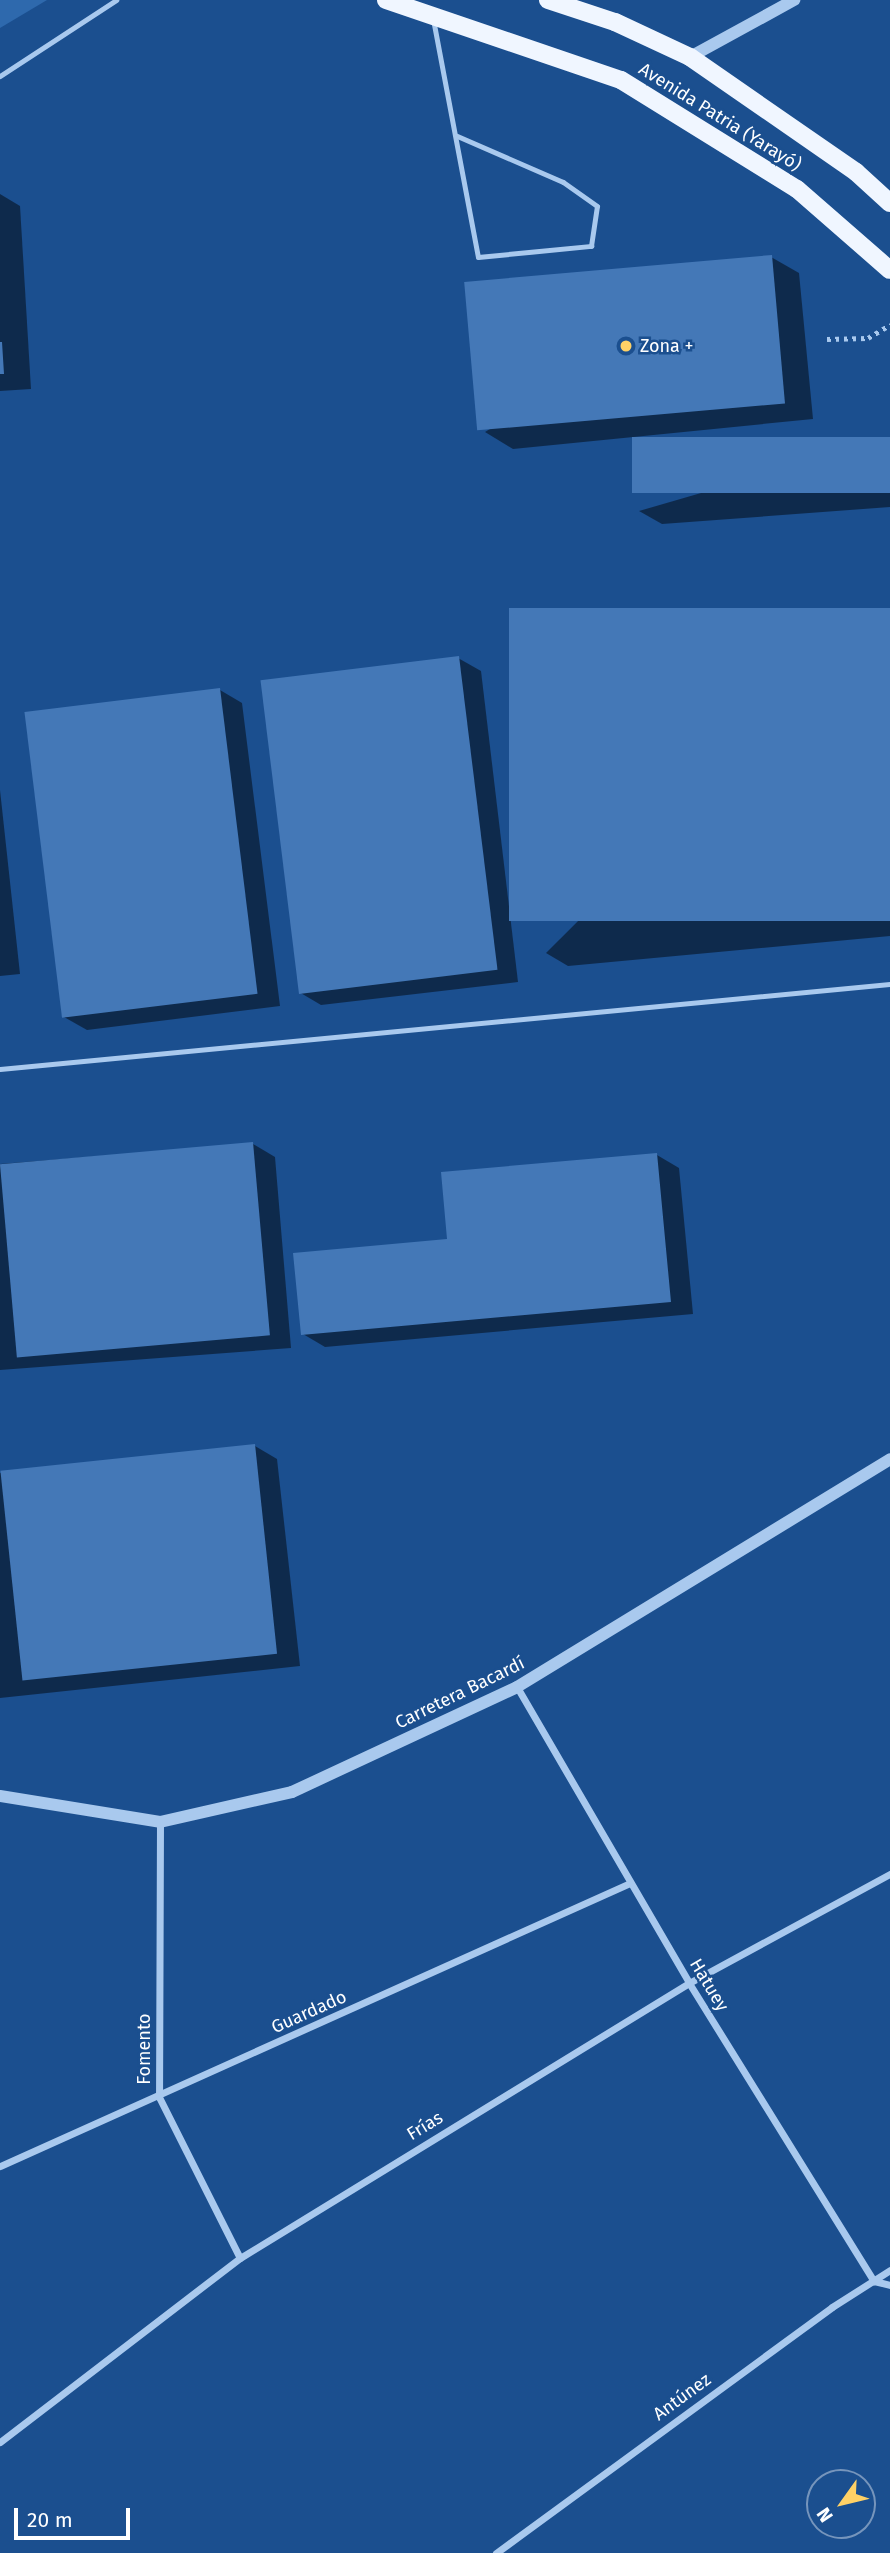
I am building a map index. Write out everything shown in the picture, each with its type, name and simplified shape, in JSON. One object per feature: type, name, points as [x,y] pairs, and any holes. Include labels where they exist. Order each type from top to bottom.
[{"type":"main road","name":"Avenida Patria (Yarayó)","points":[[386,0],[621,80],[714,134],[797,190],[890,270]]},
{"type":"main road","name":"Avenida Patria (Yarayó)","points":[[548,0],[615,22],[690,57],[856,172],[890,203]]},
{"type":"street","points":[[690,57],[794,0]]},
{"type":"street","name":"Carretera Bacardí","points":[[0,1796],[160,1822],[292,1792],[517,1687],[890,1459]]},
{"type":"street","name":"Hatuey","points":[[517,1687],[689,1983],[874,2281]]},
{"type":"street","name":"Fomento","points":[[160,1822],[159,2097],[240,2258]]},
{"type":"street","name":"Frías","points":[[0,2442],[240,2258],[689,1983],[890,1874]]},
{"type":"street","name":"Guardado","points":[[0,2166],[159,2097],[630,1883]]},
{"type":"street","name":"Antúnez","points":[[496,2553],[832,2307],[890,2270]]},
{"type":"street","points":[[874,2281],[890,2285]]},
{"type":"lane","points":[[0,76],[116,0]]},
{"type":"lane","points":[[433,16],[436,53],[457,136],[478,257],[591,246],[597,206],[563,182],[457,136]]},
{"type":"lane","points":[[0,1069],[890,984]]},
{"type":"path","points":[[827,339],[869,338],[890,325]]},
{"type":"shaded area","points":[[0,0],[47,0],[0,28]]},
{"type":"building","name":"Zona +","points":[[772,255],[785,403],[477,430],[464,282]]},
{"type":"building","points":[[2,342],[4,374],[0,374]]},
{"type":"building","points":[[632,437],[890,437],[890,493],[632,493]]},
{"type":"building","points":[[509,608],[890,608],[890,921],[509,921]]},
{"type":"building","points":[[459,656],[498,970],[299,994],[260,680]]},
{"type":"building","points":[[220,688],[258,994],[62,1018],[24,712]]},
{"type":"building","points":[[253,1142],[270,1335],[17,1357],[0,1164]]},
{"type":"building","points":[[657,1153],[671,1302],[301,1335],[293,1253],[447,1239],[441,1172]]},
{"type":"building","points":[[255,1444],[277,1654],[22,1681],[0,1471]]},
{"type":"place","name":"Zona +","points":[[626,346]]}]
